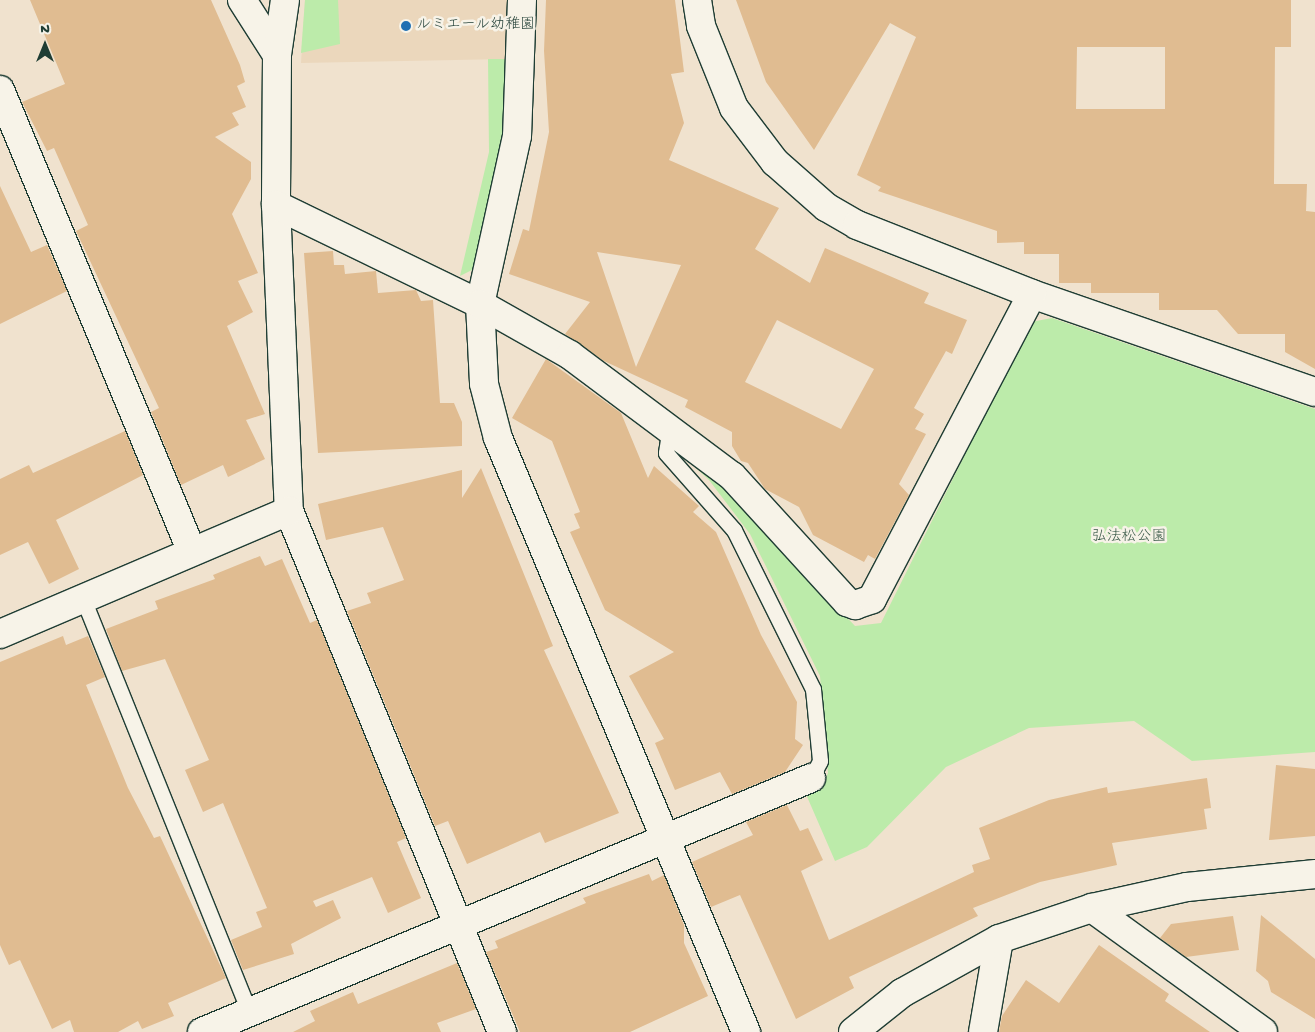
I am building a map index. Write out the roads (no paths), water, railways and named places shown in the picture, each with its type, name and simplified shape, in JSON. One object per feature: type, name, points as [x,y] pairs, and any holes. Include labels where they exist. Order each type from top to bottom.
[{"type":"street","points":[[242,0],[277,55]]},
{"type":"street","points":[[285,0],[277,55],[276,205],[289,511],[502,1032]]},
{"type":"street","points":[[522,0],[517,136],[480,304],[484,384],[498,438],[746,1032]]},
{"type":"street","points":[[697,0],[701,26],[734,108],[775,162],[804,188],[857,224],[1032,294],[1315,392]]},
{"type":"street","points":[[0,90],[192,552]]},
{"type":"street","points":[[276,205],[480,304],[570,355],[670,427],[732,476],[847,602],[865,605],[872,599],[1032,294]]},
{"type":"street","points":[[0,634],[84,601],[289,511]]},
{"type":"street","points":[[202,1032],[666,842],[811,778]]},
{"type":"street","points":[[853,1032],[902,993],[999,939],[1092,908],[1187,887],[1315,874]]},
{"type":"street","points":[[1092,908],[1264,1032]]},
{"type":"street","points":[[983,1032],[999,939]]},
{"type":"lane","points":[[670,427],[666,453],[734,530],[813,689],[820,761],[811,778]]},
{"type":"lane","points":[[84,601],[250,1012]]},
{"type":"place","name":"ルミエール幼稚園","points":[[406,26]]},
{"type":"park label","name":"弘法松公園","points":[[1129,538]]}]
